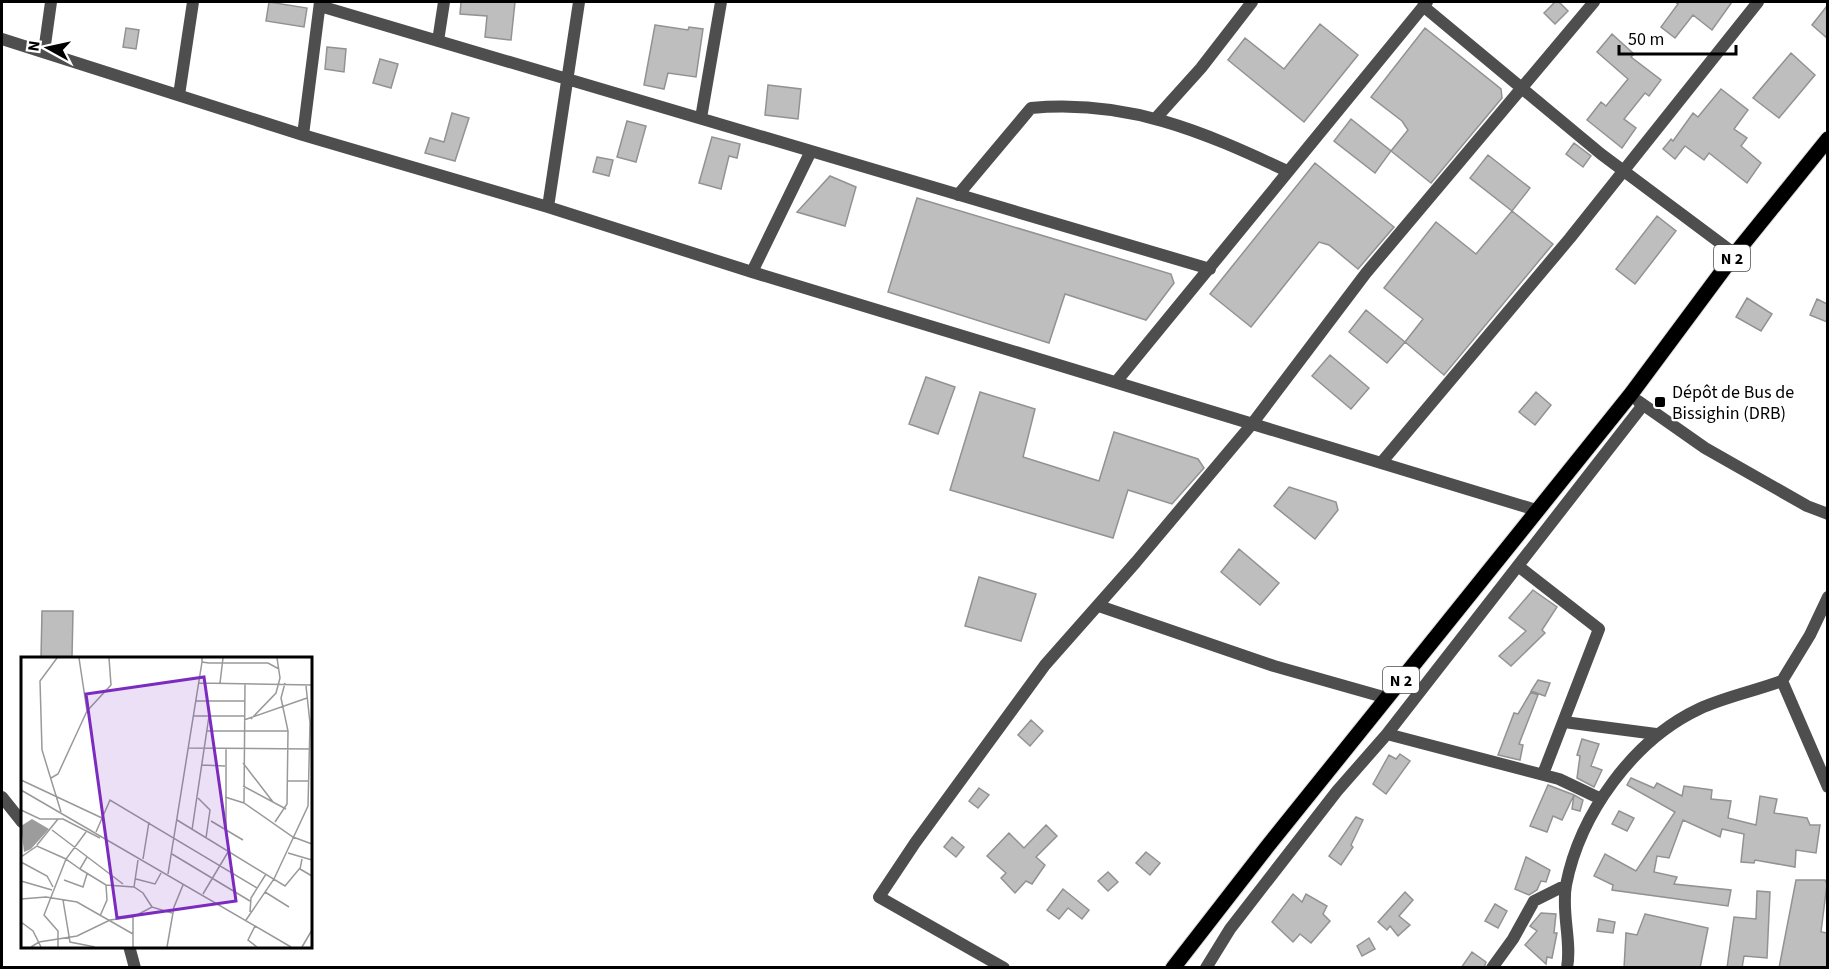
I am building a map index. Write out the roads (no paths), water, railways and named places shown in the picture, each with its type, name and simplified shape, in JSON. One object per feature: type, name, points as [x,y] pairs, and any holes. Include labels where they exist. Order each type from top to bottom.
[{"type":"main road","name":"N 2","points":[[1173,968],[1630,394],[1735,254],[1827,139]]},
{"type":"street","points":[[44,52],[51,2]]},
{"type":"street","points":[[179,95],[193,2]]},
{"type":"street","points":[[438,41],[444,2]]},
{"type":"street","points":[[548,207],[579,2]]},
{"type":"street","points":[[700,118],[721,2]]},
{"type":"street","points":[[1156,118],[1201,68],[1252,2]]},
{"type":"street","points":[[1004,968],[879,897],[915,843],[1045,665],[1099,606],[1252,424],[1337,309],[1594,2]]},
{"type":"street","points":[[1381,463],[1570,238],[1758,2]]},
{"type":"street","points":[[303,135],[320,4],[568,80],[1210,269]]},
{"type":"street","points":[[1116,382],[1425,4],[1521,90],[1623,171],[1735,254]]},
{"type":"street","points":[[2,39],[303,135],[548,207],[752,272],[1536,510]]},
{"type":"street","points":[[958,195],[1031,108],[1091,105],[1156,118],[1239,148],[1287,171]]},
{"type":"street","points":[[752,272],[811,151]]},
{"type":"street","points":[[1630,394],[1706,448],[1807,506],[1827,514]]},
{"type":"street","points":[[1206,968],[1230,929],[1323,808],[1387,734],[1643,405]]},
{"type":"street","points":[[1518,566],[1599,628],[1543,774]]},
{"type":"street","points":[[1566,968],[1564,909],[1566,885],[1580,839],[1602,799],[1656,734],[1700,709],[1782,681],[1810,635],[1827,597]]},
{"type":"street","points":[[1099,606],[1274,666],[1387,698]]},
{"type":"street","points":[[1782,681],[1827,787]]},
{"type":"street","points":[[1564,722],[1656,734]]},
{"type":"street","points":[[1387,734],[1543,774],[1578,786],[1602,799]]},
{"type":"street","points":[[2,797],[21,821]]},
{"type":"street","points":[[1492,968],[1513,939],[1534,902],[1566,885]]},
{"type":"street","points":[[130,948],[135,968]]},
{"type":"place","name":"Dépôt de Bus de Bissighin (DRB)","points":[[1660,402]]}]
